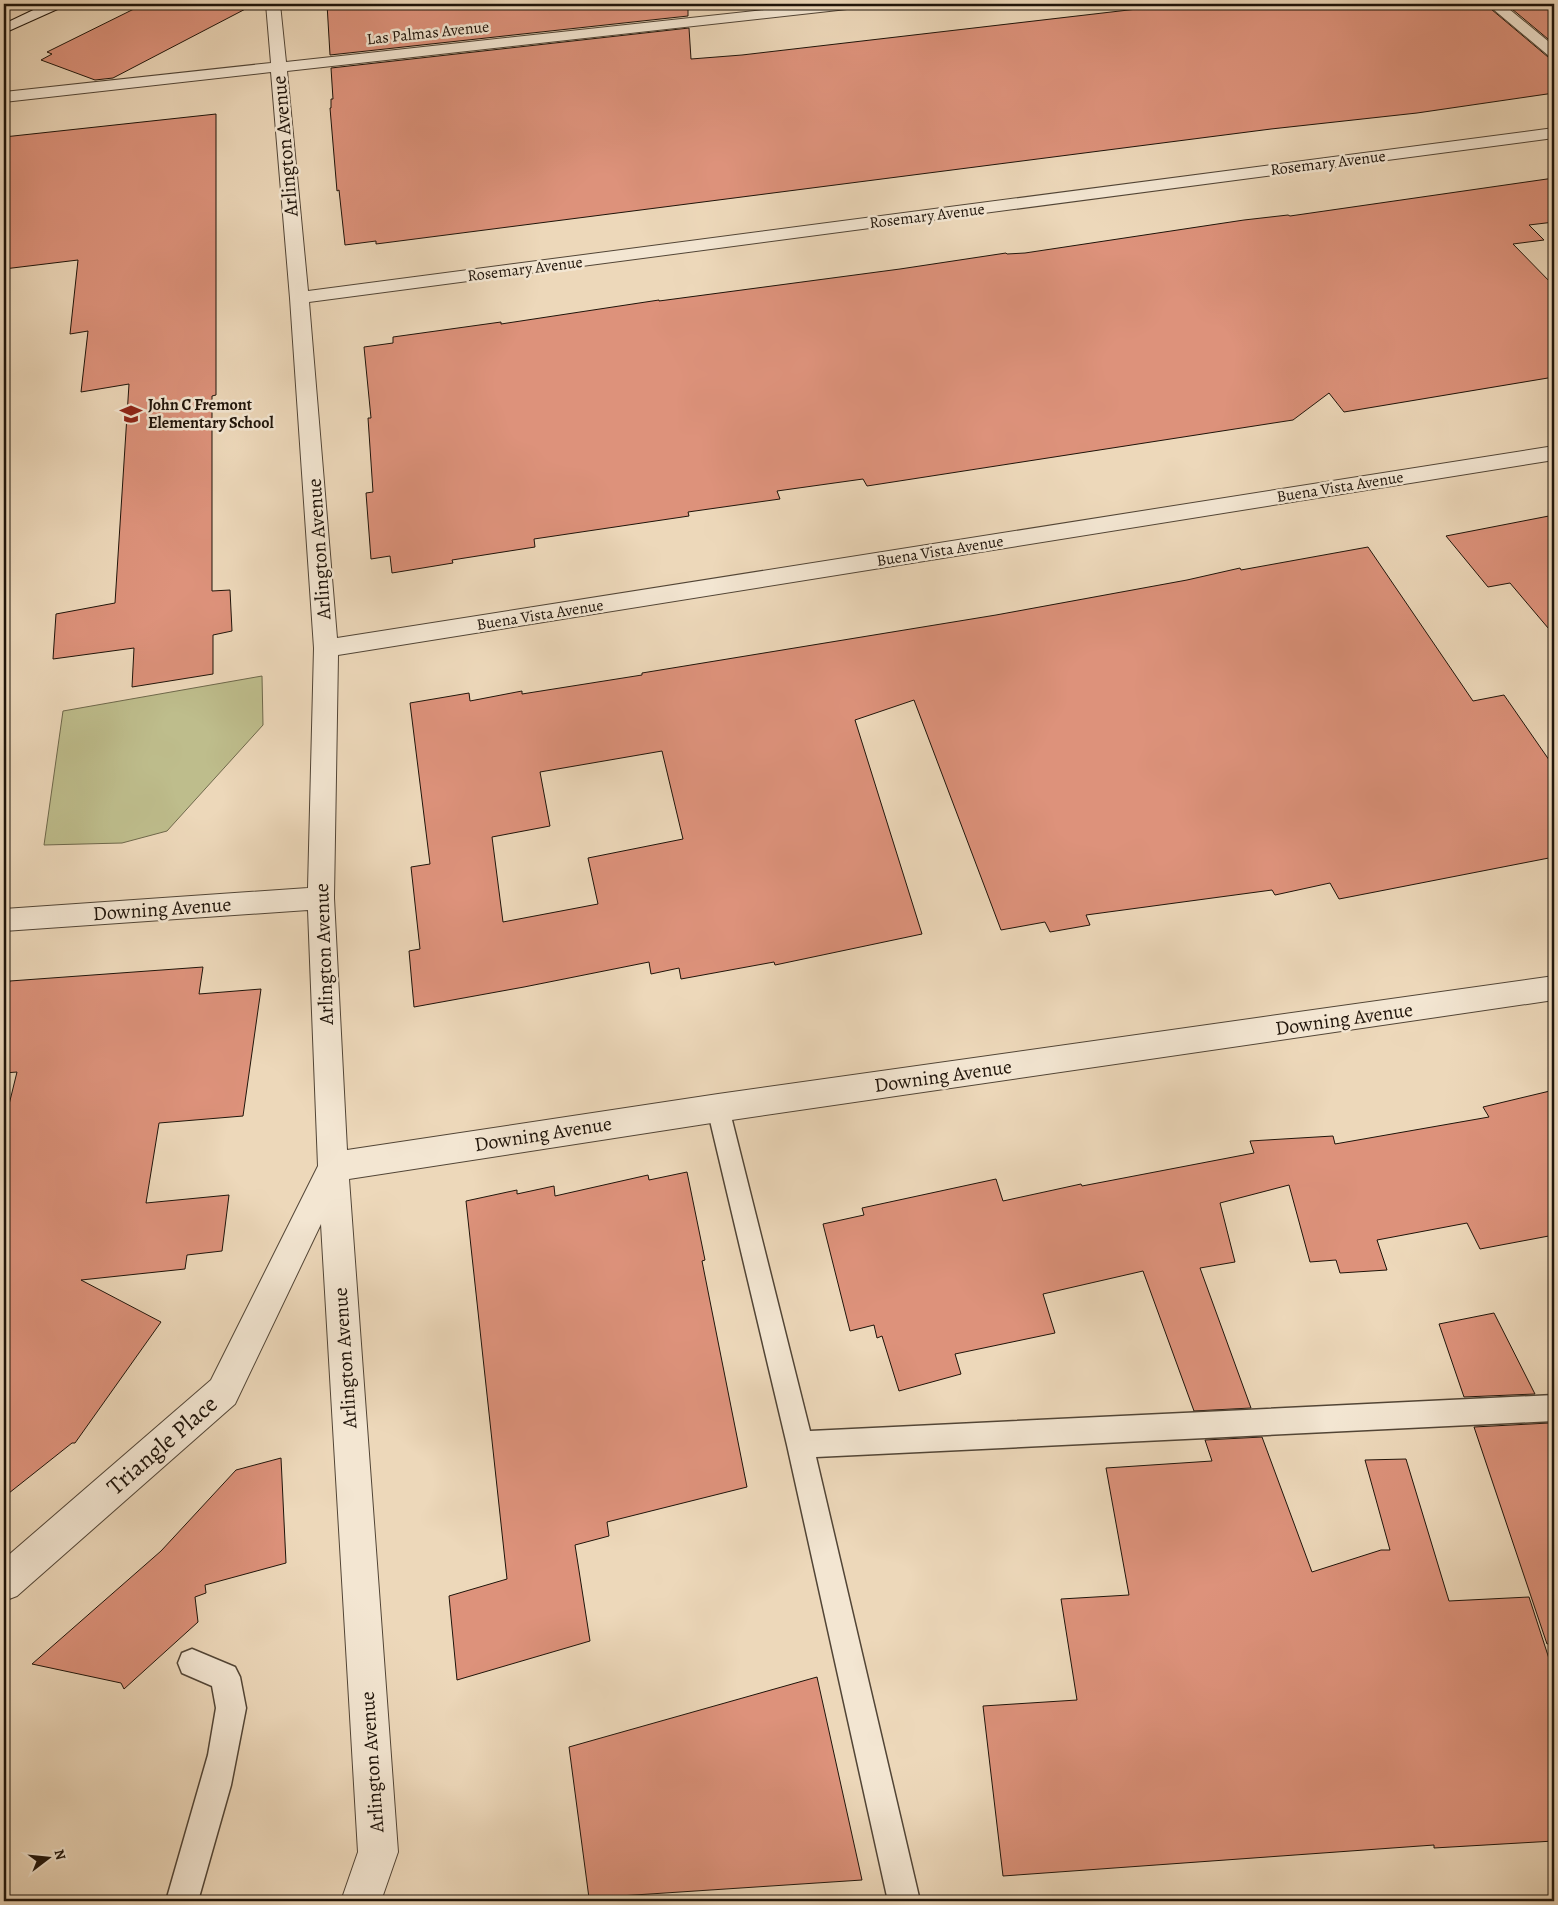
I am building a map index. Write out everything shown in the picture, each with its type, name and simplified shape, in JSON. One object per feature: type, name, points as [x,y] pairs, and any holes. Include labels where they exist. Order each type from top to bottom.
[{"type":"street","points":[[4,29],[57,4]]},
{"type":"street","name":"Arlington Avenue","points":[[273,4],[277,67],[299,298],[326,648],[321,898],[333,1167],[378,1852],[361,1901]]},
{"type":"street","name":"Las Palmas Avenue","points":[[8,96],[856,4]]},
{"type":"street","points":[[1494,4],[1554,53]]},
{"type":"street","name":"Rosemary Avenue","points":[[299,298],[1554,133]]},
{"type":"street","name":"Buena Vista Avenue","points":[[326,648],[1554,453]]},
{"type":"street","name":"Downing Avenue","points":[[4,920],[321,898]]},
{"type":"street","name":"Downing Avenue","points":[[333,1167],[718,1108],[1554,988]]},
{"type":"street","name":"Triangle Place","points":[[4,1583],[223,1392],[333,1167]]},
{"type":"lane","points":[[718,1108],[800,1445],[904,1901]]},
{"type":"lane","points":[[800,1445],[1554,1408]]},
{"type":"lane","points":[[182,1901],[216,1785],[231,1708],[225,1677],[192,1663]]},
{"type":"shaded area","points":[[262,676],[263,725],[167,831],[122,843],[44,845],[63,711]]},
{"type":"building","points":[[144,4],[255,4],[113,78],[95,80],[41,60],[52,54],[47,52]]},
{"type":"building","points":[[327,4],[688,4],[688,16],[330,55]]},
{"type":"building","points":[[1180,4],[1485,4],[1548,57],[1554,59],[1554,93],[1417,113],[1271,129],[376,244],[376,241],[345,245],[339,190],[337,191],[330,108],[331,99],[333,99],[331,68],[689,28],[691,59],[742,55]]},
{"type":"building","points":[[1506,4],[1554,4],[1554,44]]},
{"type":"building","points":[[216,114],[216,395],[212,396],[212,591],[230,590],[232,631],[213,635],[213,674],[132,687],[134,648],[53,659],[56,614],[115,603],[129,384],[81,392],[88,331],[70,334],[78,260],[4,269],[4,137]]},
{"type":"building","points":[[1554,178],[1554,222],[1529,225],[1544,240],[1513,244],[1554,286],[1554,377],[1344,412],[1329,393],[1293,420],[867,486],[863,479],[777,491],[780,499],[688,512],[689,516],[534,539],[535,547],[452,560],[453,563],[392,573],[390,556],[371,559],[366,493],[373,492],[368,418],[371,418],[364,347],[393,343],[393,337],[501,322],[501,324],[659,300],[900,269],[1006,253],[1025,253],[1244,220],[1290,216]]},
{"type":"building","points":[[1554,515],[1554,635],[1510,583],[1488,587],[1446,536]]},
{"type":"building","points":[[1368,547],[1473,701],[1504,695],[1554,767],[1554,857],[1339,899],[1330,883],[1275,895],[1272,890],[1086,915],[1090,925],[1050,932],[1045,922],[1001,930],[914,700],[855,720],[922,934],[775,965],[774,962],[681,979],[679,968],[651,974],[649,962],[414,1007],[409,951],[420,949],[411,867],[430,864],[410,703],[469,693],[470,701],[522,691],[522,694],[642,675],[642,673],[996,615],[1187,580],[1240,568],[1241,570]],"holes":[[[662,751],[683,839],[588,858],[598,904],[503,922],[492,837],[550,826],[540,772]]]},
{"type":"building","points":[[203,967],[199,994],[261,989],[243,1116],[159,1123],[146,1203],[229,1195],[222,1251],[187,1255],[185,1269],[81,1280],[161,1322],[75,1443],[72,1443],[4,1497],[4,1125],[17,1072],[4,1073],[4,1003],[10,981]]},
{"type":"building","points":[[1554,1090],[1554,1235],[1480,1249],[1467,1223],[1377,1240],[1387,1270],[1340,1273],[1336,1260],[1310,1262],[1289,1185],[1220,1203],[1235,1262],[1200,1268],[1251,1408],[1194,1411],[1143,1271],[1043,1294],[1055,1333],[955,1354],[961,1374],[899,1391],[882,1336],[877,1338],[874,1325],[850,1331],[823,1224],[864,1215],[862,1208],[996,1179],[1003,1201],[1081,1184],[1082,1186],[1254,1153],[1250,1141],[1333,1136],[1335,1144],[1489,1117],[1483,1107]]},
{"type":"building","points":[[687,1172],[705,1260],[702,1261],[747,1487],[607,1522],[609,1536],[575,1545],[590,1641],[457,1680],[449,1596],[507,1579],[466,1201],[517,1190],[517,1194],[554,1186],[555,1196],[648,1175],[649,1180]]},
{"type":"building","points":[[1494,1313],[1535,1394],[1464,1397],[1439,1324]]},
{"type":"building","points":[[1549,1423],[1554,1433],[1554,1643],[1547,1644],[1474,1427]]},
{"type":"building","points":[[1262,1437],[1312,1572],[1381,1550],[1390,1550],[1365,1460],[1406,1459],[1449,1601],[1529,1597],[1554,1674],[1554,1841],[1434,1848],[1434,1845],[1003,1876],[983,1706],[1077,1700],[1061,1599],[1129,1595],[1106,1468],[1212,1461],[1205,1440]]},
{"type":"building","points":[[281,1458],[286,1563],[205,1585],[206,1593],[195,1597],[198,1622],[124,1689],[121,1683],[32,1664],[161,1551],[236,1470]]},
{"type":"building","points":[[817,1677],[862,1880],[589,1898],[569,1747]]},
{"type":"place","name":"John C Fremont Elementary School","points":[[131,414]]}]
